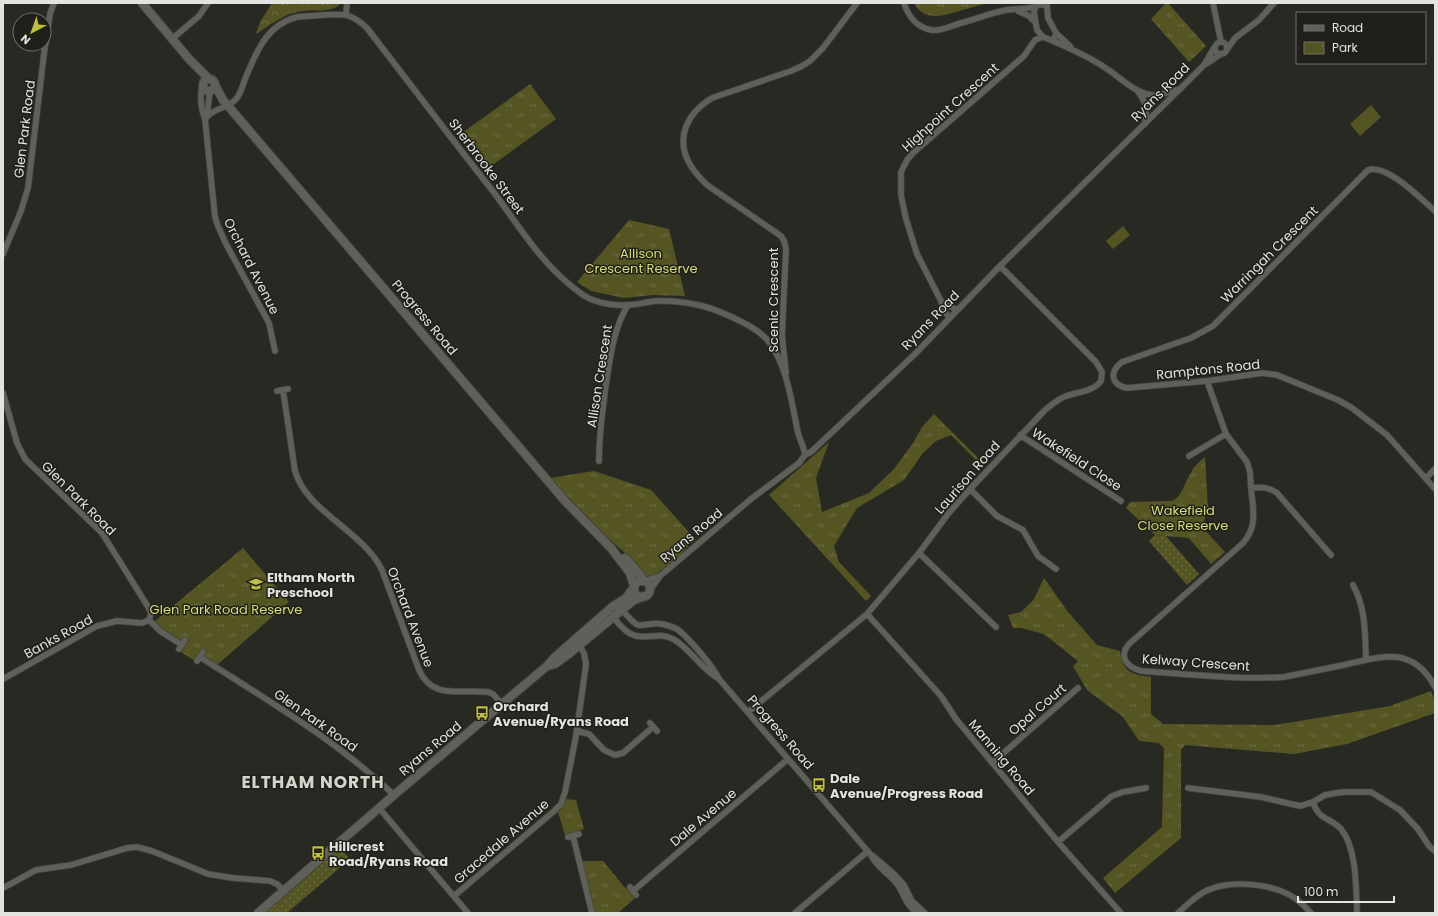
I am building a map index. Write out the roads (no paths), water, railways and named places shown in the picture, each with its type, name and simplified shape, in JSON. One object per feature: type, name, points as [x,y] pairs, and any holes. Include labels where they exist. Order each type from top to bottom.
[{"type":"street","name":"Glen Park Road","points":[[3,254],[21,212],[28,188],[45,47],[50,14],[54,3]]},
{"type":"street","points":[[142,3],[188,59],[209,79],[213,80],[212,89],[204,90],[188,59]]},
{"type":"street","points":[[172,39],[199,16],[208,3]]},
{"type":"street","points":[[206,118],[216,109],[229,106],[238,95],[261,44],[275,29],[297,17],[346,14],[347,3]]},
{"type":"street","name":"Scenic Crescent","points":[[787,380],[782,335],[786,249],[784,241],[781,236],[719,194],[699,177],[691,167],[687,158],[684,148],[684,131],[693,113],[702,104],[712,98],[791,71],[810,61],[823,48],[857,3]]},
{"type":"street","points":[[904,3],[906,10],[916,22],[931,30],[936,30],[997,12],[1027,9],[1039,4],[1047,5],[1048,18],[1056,33],[1077,51]]},
{"type":"street","points":[[1213,3],[1222,42],[1226,45],[1224,53],[1216,52],[1214,48],[1216,44],[1222,42]]},
{"type":"street","name":"Ryans Road","points":[[1204,65],[1224,53],[1232,42],[1259,20],[1274,3]]},
{"type":"street","points":[[1039,4],[1034,12],[1035,22],[1037,30],[1043,37],[1077,51],[1104,66],[1137,90],[1148,94],[1158,95],[1182,88]]},
{"type":"street","points":[[1014,10],[1029,16],[1035,22]]},
{"type":"street","name":"Sherbrooke Street","points":[[346,14],[367,28],[546,262],[584,296],[606,303],[628,305]]},
{"type":"street","name":"Highpoint Crescent","points":[[1028,50],[1031,40],[1037,30]]},
{"type":"street","points":[[1051,40],[1054,39],[1056,33]]},
{"type":"street","name":"Ryans Road","points":[[1222,42],[1242,33]]},
{"type":"street","name":"Highpoint Crescent","points":[[949,318],[944,311],[941,301],[917,254],[911,238],[901,195],[900,172],[907,160],[913,154],[1024,56],[1035,40],[1043,37]]},
{"type":"street","name":"Ryans Road","points":[[258,913],[394,795],[547,666],[555,657],[613,617],[634,600],[646,594],[660,576],[693,547],[751,499],[799,463],[805,455],[811,452],[915,354],[1000,266],[1182,88],[1204,65],[1214,48]]},
{"type":"street","points":[[202,85],[204,81],[209,79]]},
{"type":"street","name":"Orchard Avenue","points":[[202,85],[201,96],[203,111],[206,118]]},
{"type":"street","name":"Progress Road","points":[[212,89],[229,106],[565,501],[611,548],[642,576],[644,581]]},
{"type":"street","name":"Orchard Avenue","points":[[212,89],[206,118],[215,217],[226,244],[270,323],[276,350]]},
{"type":"street","points":[[1137,90],[1143,98],[1146,107],[1145,125]]},
{"type":"street","name":"Warringah Crescent","points":[[1114,380],[1114,369],[1122,362],[1191,338],[1213,326],[1368,170],[1381,170],[1392,176],[1435,211]]},
{"type":"street","name":"Laurison Road","points":[[748,712],[867,614],[919,553],[948,514],[970,489],[1020,435],[1054,402],[1064,397],[1095,387],[1102,381],[1102,372],[1096,362],[1000,266]]},
{"type":"street","points":[[628,305],[656,301],[684,302],[710,307],[734,318],[766,338],[774,350],[787,380],[799,436],[804,446],[805,455]]},
{"type":"street","points":[[941,301],[957,310]]},
{"type":"street","name":"Allison Crescent","points":[[599,461],[603,406],[613,340],[620,318],[628,305]]},
{"type":"street","name":"Ramptons Road","points":[[1114,380],[1117,384],[1126,388],[1207,381],[1262,373],[1282,376],[1338,400],[1352,408],[1387,435],[1435,489]]},
{"type":"street","name":"Kelway Crescent","points":[[1207,381],[1226,434],[1247,462],[1250,472],[1253,517],[1251,532],[1243,543],[1129,644],[1124,653],[1127,662],[1131,667],[1141,671],[1271,678],[1284,677],[1366,660],[1396,657],[1408,660],[1420,666],[1435,687]]},
{"type":"street","name":"Orchard Avenue","points":[[283,390],[298,482],[310,497],[377,561],[382,570],[419,670],[424,679],[431,686],[441,691],[488,692],[493,694],[502,704]]},
{"type":"street","name":"Glen Park Road","points":[[3,393],[17,443],[25,459],[102,533],[150,610],[151,614],[149,620]]},
{"type":"street","points":[[1189,456],[1226,434]]},
{"type":"street","name":"Wakefield Close","points":[[1020,435],[1121,501]]},
{"type":"street","points":[[1426,478],[1435,469]]},
{"type":"street","points":[[1251,488],[1265,487],[1272,489],[1277,493],[1331,554]]},
{"type":"street","points":[[970,489],[997,516],[1023,530],[1038,556],[1056,569]]},
{"type":"street","name":"Progress Road","points":[[611,548],[630,573],[634,587]]},
{"type":"street","points":[[919,553],[996,627]]},
{"type":"street","name":"Ryans Road","points":[[644,581],[660,576]]},
{"type":"street","points":[[638,581],[644,581],[648,584],[646,594],[637,595],[634,591],[634,587],[638,581]]},
{"type":"street","points":[[1353,585],[1359,596],[1362,607],[1366,660]]},
{"type":"street","name":"Ryans Road","points":[[576,643],[612,608],[626,598],[634,587]]},
{"type":"street","points":[[613,617],[612,608],[622,610]]},
{"type":"street","name":"Progress Road","points":[[622,610],[631,621],[638,625],[656,623],[666,625],[676,629],[686,637],[712,668],[719,679],[869,853],[878,866],[896,883],[905,900],[917,913]]},
{"type":"street","name":"Manning Road","points":[[867,614],[941,696],[956,719],[992,763],[1058,842],[1121,913]]},
{"type":"street","name":"Progress Road","points":[[613,617],[631,635],[662,635],[673,638],[708,671],[719,679]]},
{"type":"street","points":[[149,620],[160,631],[182,645]]},
{"type":"street","name":"Banks Road","points":[[3,679],[97,626],[117,621],[142,623],[149,620]]},
{"type":"street","points":[[576,643],[584,653],[586,662],[577,731],[591,735],[604,750],[615,755],[623,753],[653,727]]},
{"type":"street","name":"Glen Park Road","points":[[200,657],[323,737],[358,763],[394,795]]},
{"type":"street","name":"Opal Court","points":[[992,763],[1078,688]]},
{"type":"street","name":"Gracedale Avenue","points":[[454,896],[553,812],[562,802],[577,731]]},
{"type":"street","name":"Dale Avenue","points":[[633,891],[788,759]]},
{"type":"street","points":[[1058,842],[1112,796],[1123,792],[1146,788]]},
{"type":"street","points":[[1188,788],[1261,798],[1295,806],[1313,802],[1325,795],[1368,791],[1375,793],[1400,810],[1418,828],[1428,846],[1435,851]]},
{"type":"street","points":[[1313,802],[1318,814],[1340,829],[1352,854],[1357,913]]},
{"type":"street","points":[[379,808],[468,913]]},
{"type":"street","points":[[573,836],[592,913]]},
{"type":"street","points":[[3,888],[36,870],[71,865],[127,848],[137,847],[152,851],[208,874],[270,881],[277,884],[283,890]]},
{"type":"street","points":[[795,913],[869,853]]},
{"type":"street","name":"Progress Road","points":[[869,853],[894,874],[904,886],[912,901],[925,913]]},
{"type":"street","points":[[1178,913],[1200,894],[1207,890],[1226,885],[1238,884],[1282,891],[1299,901],[1311,913]]},
{"type":"place","name":"Eltham North Preschool","points":[[256,584]]},
{"type":"place","name":"Orchard Avenue/Ryans Road","points":[[482,713]]},
{"type":"place","name":"Dale Avenue/Progress Road","points":[[819,785]]},
{"type":"place","name":"Hillcrest Road/Ryans Road","points":[[318,853]]},
{"type":"district","name":"ELTHAM NORTH","points":[[313,782]]},
{"type":"park label","name":"Allison Crescent Reserve","points":[[641,260]]},
{"type":"park label","name":"Wakefield Close Reserve","points":[[1183,518]]},
{"type":"park label","name":"Glen Park Road Reserve","points":[[226,609]]}]
